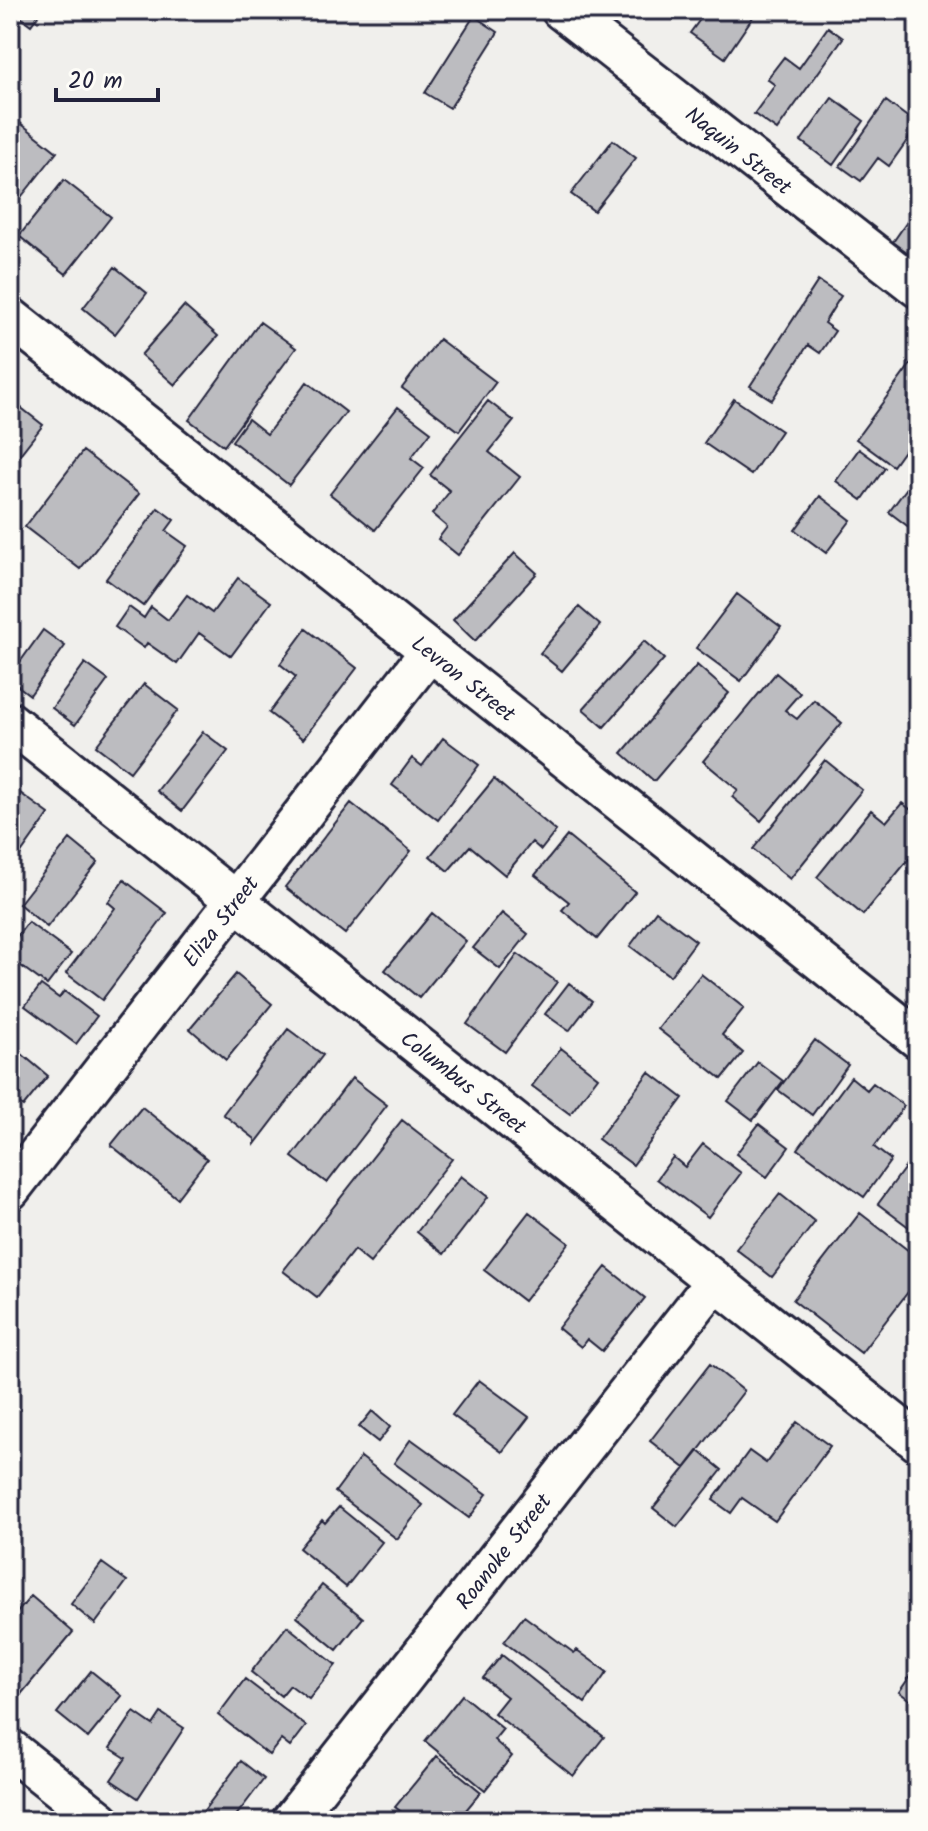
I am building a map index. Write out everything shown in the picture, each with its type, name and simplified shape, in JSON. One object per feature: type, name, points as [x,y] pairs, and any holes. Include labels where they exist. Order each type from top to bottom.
[{"type":"street","name":"Naquin Street","points":[[561,10],[918,288]]},
{"type":"street","name":"Levron Street","points":[[10,317],[918,1039]]},
{"type":"street","name":"Eliza Street","points":[[10,1190],[430,651]]},
{"type":"street","name":"Columbus Street","points":[[10,722],[918,1442]]},
{"type":"street","name":"Roanoke Street","points":[[291,1821],[715,1281]]},
{"type":"street","points":[[10,1749],[101,1821]]},
{"type":"building","points":[[11,10],[42,10],[31,25]]},
{"type":"building","points":[[707,10],[757,11],[725,58],[690,33]]},
{"type":"building","points":[[474,16],[498,32],[450,108],[425,93]]},
{"type":"building","points":[[828,27],[843,38],[777,130],[754,114],[775,85],[767,79],[784,57],[799,68]]},
{"type":"building","points":[[832,98],[864,121],[833,165],[801,141]]},
{"type":"building","points":[[886,101],[918,125],[889,166],[878,158],[861,181],[840,166]]},
{"type":"building","points":[[19,122],[57,152],[10,211],[10,133]]},
{"type":"building","points":[[613,140],[636,158],[594,211],[571,194]]},
{"type":"building","points":[[64,180],[111,217],[66,274],[19,236]]},
{"type":"building","points":[[918,206],[918,260],[893,242]]},
{"type":"building","points":[[115,267],[147,293],[115,334],[83,308]]},
{"type":"building","points":[[818,281],[841,296],[824,323],[835,331],[820,353],[808,345],[772,400],[750,386]]},
{"type":"building","points":[[184,306],[218,336],[175,385],[141,355]]},
{"type":"building","points":[[260,322],[296,348],[224,446],[189,420]]},
{"type":"building","points":[[439,339],[496,382],[459,431],[402,388]]},
{"type":"building","points":[[913,361],[918,365],[918,431],[893,466],[856,439]]},
{"type":"building","points":[[307,382],[346,412],[289,485],[232,441],[248,419],[267,434]]},
{"type":"building","points":[[10,399],[43,425],[10,467]]},
{"type":"building","points":[[734,399],[781,431],[751,475],[704,443]]},
{"type":"building","points":[[488,401],[514,421],[489,452],[520,477],[458,555],[438,539],[447,527],[432,514],[450,491],[430,475]]},
{"type":"building","points":[[398,407],[431,432],[411,458],[424,468],[375,530],[330,494]]},
{"type":"building","points":[[859,449],[885,468],[862,500],[836,481]]},
{"type":"building","points":[[83,451],[139,494],[80,569],[25,527]]},
{"type":"building","points":[[918,473],[918,534],[889,512]]},
{"type":"building","points":[[820,496],[851,520],[826,553],[795,530]]},
{"type":"building","points":[[158,508],[174,520],[166,531],[187,546],[143,606],[106,579]]},
{"type":"building","points":[[515,553],[537,573],[475,641],[453,620]]},
{"type":"building","points":[[238,578],[271,602],[231,656],[199,633],[177,664],[147,643],[144,648],[115,627],[129,607],[144,618],[151,607],[168,620],[187,595],[212,613]]},
{"type":"building","points":[[737,594],[781,627],[741,681],[696,648]]},
{"type":"building","points":[[579,607],[600,625],[562,671],[540,653]]},
{"type":"building","points":[[306,629],[357,668],[303,739],[269,713],[296,677],[280,664]]},
{"type":"building","points":[[43,630],[65,646],[30,695],[10,680],[10,676]]},
{"type":"building","points":[[644,641],[664,659],[604,727],[583,709]]},
{"type":"building","points":[[85,663],[108,680],[75,725],[52,708]]},
{"type":"building","points":[[697,665],[729,693],[654,781],[622,753]]},
{"type":"building","points":[[776,673],[800,693],[785,710],[797,719],[814,700],[842,723],[761,821],[732,797],[738,790],[703,761]]},
{"type":"building","points":[[144,684],[178,710],[130,772],[96,746]]},
{"type":"building","points":[[203,732],[228,751],[182,811],[157,791]]},
{"type":"building","points":[[443,738],[479,765],[438,820],[392,785],[412,758],[422,766]]},
{"type":"building","points":[[825,760],[862,790],[790,879],[753,849]]},
{"type":"building","points":[[494,779],[556,831],[541,850],[532,842],[505,875],[470,846],[448,871],[430,856]]},
{"type":"building","points":[[16,790],[49,814],[10,869],[10,798]]},
{"type":"building","points":[[351,803],[411,851],[345,934],[285,887]]},
{"type":"building","points":[[902,803],[918,815],[918,848],[863,915],[817,877],[871,810],[886,822]]},
{"type":"building","points":[[567,836],[635,892],[597,939],[562,910],[569,902],[535,875]]},
{"type":"building","points":[[70,839],[98,862],[47,927],[19,904]]},
{"type":"building","points":[[124,880],[167,913],[102,1000],[66,973],[115,908],[108,902]]},
{"type":"building","points":[[656,911],[696,941],[670,976],[630,946]]},
{"type":"building","points":[[432,913],[466,941],[419,998],[385,970]]},
{"type":"building","points":[[502,913],[528,934],[500,969],[473,948]]},
{"type":"building","points":[[28,922],[71,954],[47,985],[10,958],[10,946]]},
{"type":"building","points":[[518,954],[557,982],[505,1052],[467,1024]]},
{"type":"building","points":[[236,974],[272,1004],[226,1060],[190,1029]]},
{"type":"building","points":[[701,974],[744,1008],[722,1035],[743,1053],[722,1079],[658,1029]]},
{"type":"building","points":[[569,983],[592,1001],[569,1031],[545,1014]]},
{"type":"building","points":[[41,985],[59,998],[64,991],[97,1016],[76,1044],[25,1006]]},
{"type":"building","points":[[288,1029],[323,1055],[255,1144],[255,1139],[223,1114]]},
{"type":"building","points":[[815,1040],[848,1065],[812,1115],[778,1090]]},
{"type":"building","points":[[10,1044],[48,1076],[23,1107],[10,1096]]},
{"type":"building","points":[[561,1048],[598,1077],[570,1114],[532,1086]]},
{"type":"building","points":[[758,1062],[783,1081],[753,1120],[728,1101]]},
{"type":"building","points":[[649,1072],[683,1098],[633,1165],[598,1139]]},
{"type":"building","points":[[851,1077],[867,1090],[873,1083],[904,1106],[874,1147],[891,1160],[864,1197],[798,1149]]},
{"type":"building","points":[[352,1078],[387,1105],[327,1183],[292,1157]]},
{"type":"building","points":[[142,1107],[207,1159],[177,1198],[111,1145]]},
{"type":"building","points":[[402,1120],[452,1159],[370,1263],[354,1250],[317,1297],[283,1271]]},
{"type":"building","points":[[759,1124],[789,1147],[767,1177],[736,1154]]},
{"type":"building","points":[[703,1144],[741,1173],[708,1217],[657,1179],[673,1157],[685,1167]]},
{"type":"building","points":[[918,1150],[918,1234],[878,1204]]},
{"type":"building","points":[[461,1176],[488,1197],[444,1254],[417,1232]]},
{"type":"building","points":[[780,1194],[815,1222],[772,1277],[736,1249]]},
{"type":"building","points":[[529,1212],[569,1243],[524,1301],[484,1270]]},
{"type":"building","points":[[860,1213],[918,1258],[918,1279],[861,1353],[793,1300]]},
{"type":"building","points":[[606,1267],[645,1298],[602,1351],[587,1339],[581,1347],[558,1328]]},
{"type":"building","points":[[710,1364],[744,1391],[685,1468],[650,1441]]},
{"type":"building","points":[[479,1380],[529,1417],[502,1452],[452,1415]]},
{"type":"building","points":[[372,1411],[390,1427],[378,1442],[359,1427]]},
{"type":"building","points":[[797,1422],[830,1446],[775,1521],[742,1498],[731,1513],[713,1500],[749,1451],[766,1463]]},
{"type":"building","points":[[411,1439],[487,1494],[469,1518],[394,1463]]},
{"type":"building","points":[[699,1451],[722,1470],[677,1527],[653,1508]]},
{"type":"building","points":[[361,1457],[423,1505],[397,1539],[335,1492]]},
{"type":"building","points":[[339,1507],[382,1542],[346,1587],[299,1548],[322,1520],[325,1523]]},
{"type":"building","points":[[102,1563],[127,1581],[95,1624],[71,1604]]},
{"type":"building","points":[[322,1585],[363,1618],[337,1650],[297,1617]]},
{"type":"building","points":[[31,1596],[73,1632],[17,1699],[10,1693],[10,1621]]},
{"type":"building","points":[[524,1616],[574,1653],[577,1650],[607,1672],[585,1703],[504,1642]]},
{"type":"building","points":[[287,1626],[336,1665],[309,1699],[290,1685],[281,1696],[251,1672]]},
{"type":"building","points":[[502,1655],[604,1737],[573,1776],[494,1713],[507,1697],[483,1678]]},
{"type":"building","points":[[918,1665],[918,1706],[899,1692]]},
{"type":"building","points":[[91,1671],[122,1696],[88,1738],[57,1713]]},
{"type":"building","points":[[245,1679],[306,1726],[290,1747],[281,1740],[269,1755],[218,1715]]},
{"type":"building","points":[[462,1695],[503,1729],[494,1740],[512,1756],[485,1790],[425,1741]]},
{"type":"building","points":[[134,1712],[153,1725],[161,1713],[184,1728],[138,1798],[111,1780],[126,1758],[110,1748]]},
{"type":"building","points":[[437,1756],[481,1792],[457,1821],[413,1821],[395,1807]]},
{"type":"building","points":[[241,1761],[264,1779],[232,1821],[196,1821]]}]
